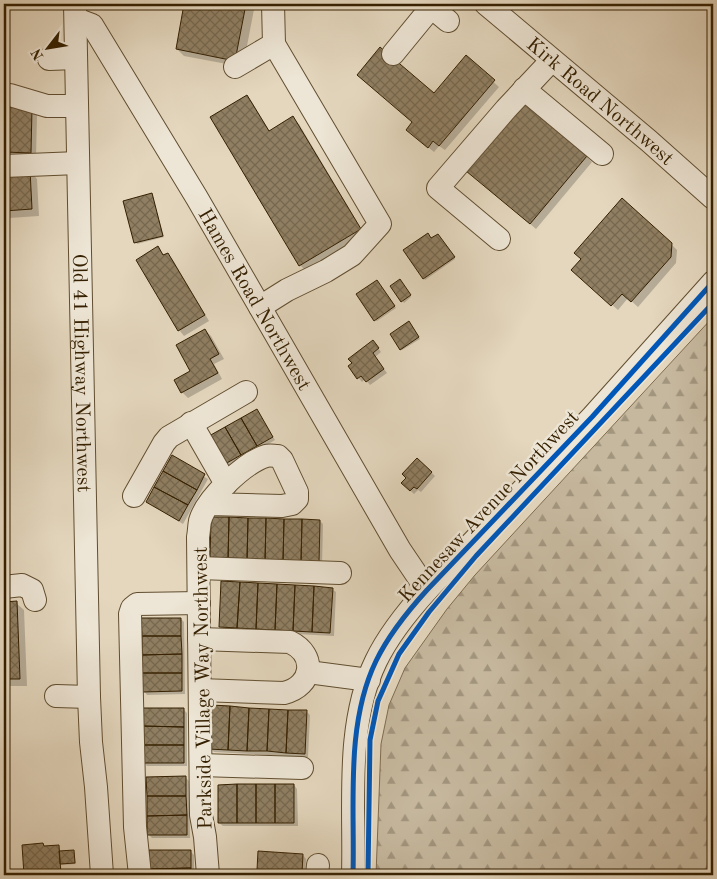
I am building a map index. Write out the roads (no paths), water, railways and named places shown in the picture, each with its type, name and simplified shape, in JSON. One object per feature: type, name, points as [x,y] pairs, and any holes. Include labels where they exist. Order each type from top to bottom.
[{"type":"street","points":[[260,307],[284,284],[326,271],[352,255],[380,224],[274,44],[273,4]]},
{"type":"street","name":"Kirk Road Northwest","points":[[486,4],[649,141],[713,198]]},
{"type":"street","points":[[393,54],[438,11]]},
{"type":"street","name":"Old 41 Highway Northwest","points":[[75,12],[88,571],[89,697],[102,875]]},
{"type":"street","name":"Hames Road Northwest","points":[[75,12],[92,25],[260,307],[400,550],[427,590]]},
{"type":"street","points":[[235,67],[274,44]]},
{"type":"street","points":[[49,59],[76,58]]},
{"type":"street","points":[[500,239],[438,188],[552,60]]},
{"type":"street","points":[[524,90],[602,154]]},
{"type":"street","points":[[10,95],[47,106],[77,106]]},
{"type":"street","points":[[4,166],[78,163]]},
{"type":"street","name":"Kennesaw Avenue Northwest","points":[[353,875],[355,756],[358,720],[368,680],[388,638],[427,590],[592,417],[713,282]]},
{"type":"street","points":[[134,496],[172,434],[246,392]]},
{"type":"street","points":[[191,423],[226,484]]},
{"type":"street","name":"Parkside Village Way Northwest","points":[[208,875],[201,814],[200,520],[210,504],[226,484],[244,468],[268,455],[278,456],[282,460],[297,492],[296,500],[292,504],[282,506],[210,504]]},
{"type":"street","points":[[199,568],[340,573]]},
{"type":"street","points":[[4,586],[22,585],[32,590],[35,600]]},
{"type":"street","points":[[140,875],[134,827],[130,614],[132,608],[137,604],[199,603]]},
{"type":"street","points":[[199,639],[290,642],[304,652],[307,658],[308,672],[302,684],[293,691],[284,693],[200,690]]},
{"type":"street","points":[[308,672],[368,680]]},
{"type":"street","points":[[56,696],[89,697]]},
{"type":"street","name":"Old 41 Highway Northwest","points":[[87,875],[85,816],[91,742]]},
{"type":"street","points":[[201,765],[302,768]]}]
